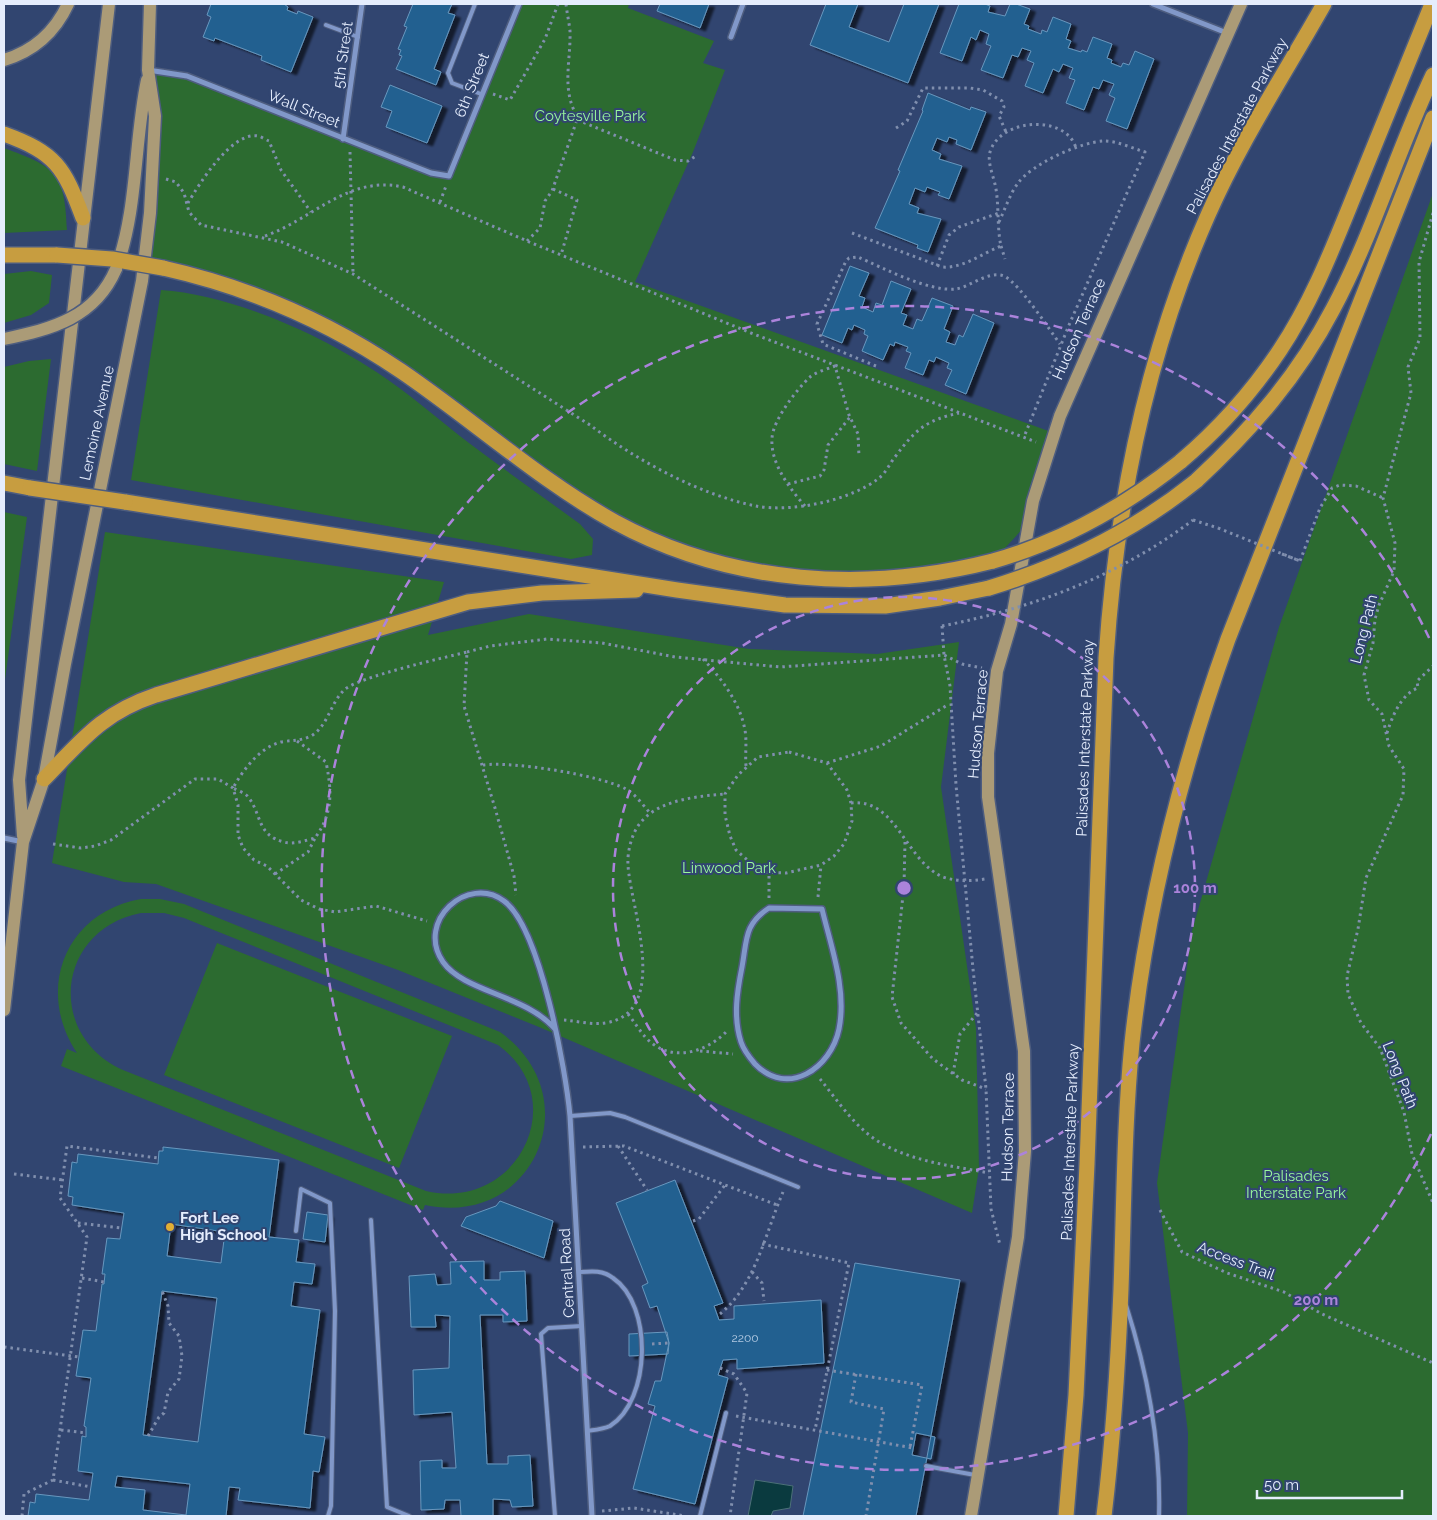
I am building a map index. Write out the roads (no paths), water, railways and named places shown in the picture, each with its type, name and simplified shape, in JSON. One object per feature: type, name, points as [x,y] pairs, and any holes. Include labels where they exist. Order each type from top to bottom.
[{"type":"highway","points":[[1293,59],[1313,4]]},
{"type":"highway","name":"Palisades Interstate Parkway","points":[[1066,1516],[1075,1405],[1086,1183],[1106,658],[1110,589],[1121,516],[1150,380],[1182,280],[1208,214],[1324,4]]},
{"type":"highway","points":[[4,255],[57,255],[112,259],[163,268],[255,295],[347,338],[400,371],[577,498],[632,531],[675,549],[758,572],[847,581],[929,575],[993,561],[1031,549],[1089,523],[1142,492],[1180,462],[1224,421],[1252,389],[1281,349],[1301,315],[1341,228],[1432,4]]},
{"type":"highway","points":[[4,483],[676,590],[785,605],[850,607],[918,602],[989,588],[1029,575],[1093,548],[1147,517],[1196,481],[1229,451],[1259,419],[1314,344],[1334,308],[1357,259],[1433,75]]},
{"type":"highway","points":[[1104,1516],[1113,1430],[1121,1289],[1126,1122],[1136,1009],[1154,896],[1179,790],[1203,710],[1237,613],[1316,418],[1433,118]]},
{"type":"highway","points":[[4,134],[39,148],[54,160],[68,181],[83,218]]},
{"type":"highway","points":[[44,779],[96,726],[135,702],[450,606],[486,598],[542,593],[676,590]]},
{"type":"main road","points":[[4,60],[28,51],[44,39],[58,23],[68,4]]},
{"type":"main road","name":"Lemoine Avenue","points":[[4,1010],[23,842],[19,780],[109,4]]},
{"type":"main road","name":"Lemoine Avenue","points":[[23,842],[44,779],[80,588],[142,281],[150,213],[155,116],[148,70],[150,4]]},
{"type":"main road","name":"Hudson Terrace","points":[[971,1516],[1018,1237],[1025,1151],[1024,1051],[991,822],[987,774],[997,672],[1011,624],[1033,501],[1049,447],[1088,347],[1241,4]]},
{"type":"main road","points":[[4,339],[51,328],[78,316],[102,294],[116,269],[125,235],[139,116],[148,70]]},
{"type":"street","name":"5th Street","points":[[343,139],[362,4]]},
{"type":"street","name":"6th Street","points":[[449,176],[519,4]]},
{"type":"street","points":[[731,37],[743,4]]},
{"type":"street","points":[[1153,4],[1228,34]]},
{"type":"street","name":"Wall Street","points":[[148,70],[187,76],[431,173],[449,176]]},
{"type":"street","points":[[4,838],[23,842]]},
{"type":"street","name":"Central Road","points":[[555,1029],[531,1009],[455,974],[445,964],[434,940],[435,928],[440,916],[449,906],[461,898],[475,894],[490,895],[504,900],[518,920],[534,954],[550,999],[570,1116],[592,1514]]},
{"type":"street","points":[[769,908],[822,909],[838,975],[841,1012],[838,1030],[832,1045],[813,1071],[800,1078],[775,1077],[762,1071],[747,1055],[741,1043],[735,1020],[737,996],[749,928],[756,916],[769,908]]},
{"type":"lane","points":[[475,4],[448,73],[452,83],[482,94]]},
{"type":"lane","points":[[326,25],[358,37]]},
{"type":"lane","points":[[570,1116],[610,1113],[625,1117],[798,1187]]},
{"type":"lane","points":[[296,1231],[301,1188],[330,1203],[335,1311],[330,1506],[328,1516]]},
{"type":"lane","points":[[371,1220],[387,1507],[409,1516]]},
{"type":"lane","points":[[580,1272],[598,1271],[614,1278],[626,1293],[640,1322],[642,1344],[642,1362],[639,1378],[627,1405],[608,1427],[587,1431]]},
{"type":"lane","points":[[1121,1289],[1143,1358],[1158,1460],[1159,1516]]},
{"type":"lane","points":[[555,1516],[541,1334],[548,1328],[582,1326]]},
{"type":"lane","points":[[700,1516],[726,1413]]},
{"type":"lane","points":[[926,1466],[978,1476]]},
{"type":"place","name":"Fort Lee High School","points":[[170,1227]]},
{"type":"park label","name":"Coytesville Park","points":[[590,116]]},
{"type":"park label","name":"Linwood Park","points":[[729,868]]},
{"type":"park label","name":"Palisades Interstate Park","points":[[1296,1184]]}]
